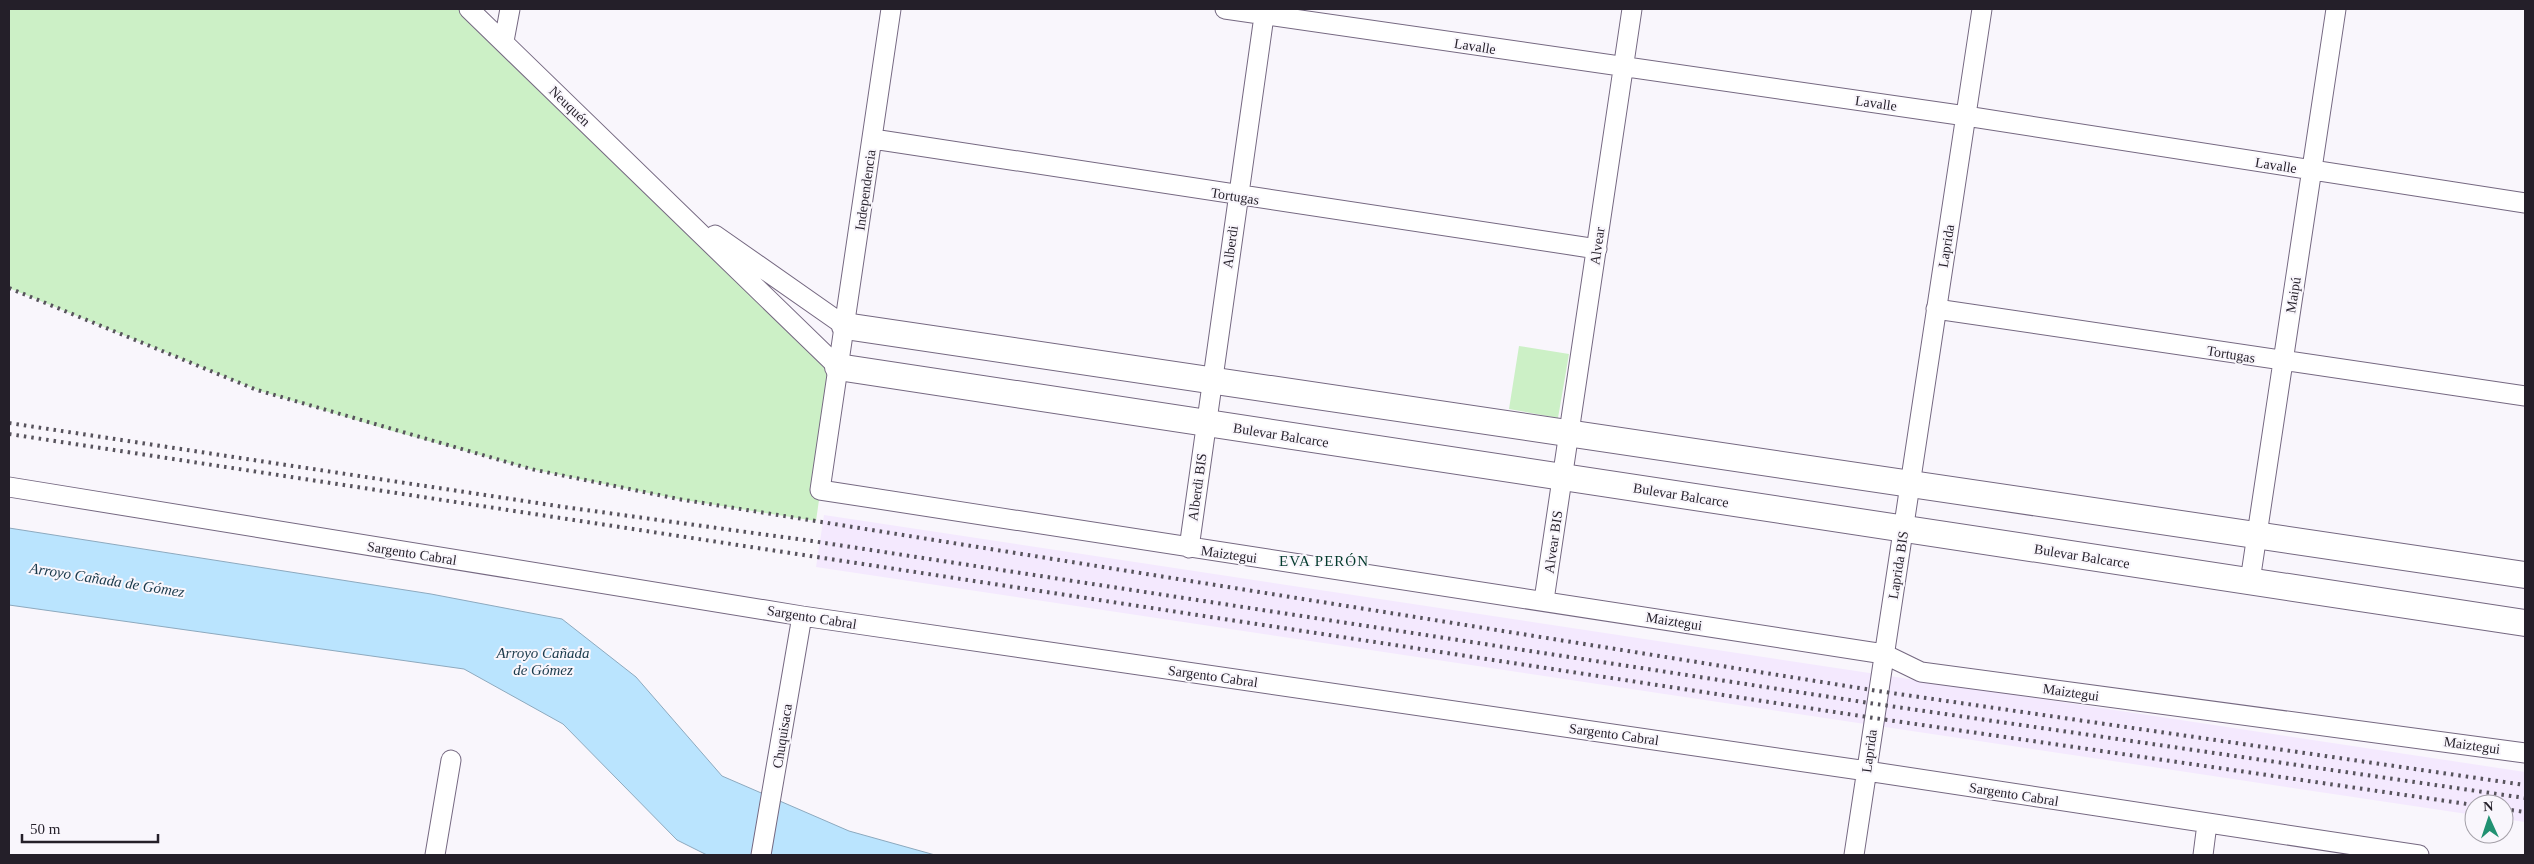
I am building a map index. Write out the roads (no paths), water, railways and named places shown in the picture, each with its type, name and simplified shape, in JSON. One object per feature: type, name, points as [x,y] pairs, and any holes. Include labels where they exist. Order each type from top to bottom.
[{"type":"main road","points":[[845,326],[1910,482],[2525,576]]},
{"type":"main road","name":"Bulevar Balcarce","points":[[837,369],[1562,480],[1903,529],[2525,623]]},
{"type":"street","name":"Neuquén","points":[[469,9],[671,204],[837,369]]},
{"type":"street","points":[[504,41],[510,9]]},
{"type":"street","name":"Independencia","points":[[820,490],[892,9]]},
{"type":"street","name":"Lavalle","points":[[1225,9],[1265,12],[1623,68],[1966,116],[2525,203]]},
{"type":"street","name":"Alvear","points":[[1562,480],[1632,9]]},
{"type":"street","name":"Laprida","points":[[1910,482],[1982,9]]},
{"type":"street","name":"Maipú","points":[[2250,581],[2336,9]]},
{"type":"street","name":"Alberdi","points":[[1206,425],[1237,196],[1265,12]]},
{"type":"street","name":"Tortugas","points":[[872,139],[1237,196],[1597,248]]},
{"type":"street","name":"Neuquén","points":[[671,204],[845,326]]},
{"type":"street","name":"Tortugas","points":[[1936,309],[2283,362],[2525,396]]},
{"type":"street","name":"Alberdi BIS","points":[[1189,548],[1206,425]]},
{"type":"street","name":"Alvear BIS","points":[[1544,600],[1562,480]]},
{"type":"street","name":"Laprida BIS","points":[[1885,651],[1910,482]]},
{"type":"street","name":"Sargento Cabral","points":[[9,487],[802,616],[1866,771],[2419,855]]},
{"type":"street","name":"Maiztegui","points":[[820,490],[1189,548],[1885,651],[1921,672],[2525,752]]},
{"type":"street","name":"Chuquisaca","points":[[761,855],[802,616]]},
{"type":"street","name":"Laprida","points":[[1854,855],[1885,651]]},
{"type":"street","points":[[435,855],[451,760]]},
{"type":"street","points":[[2203,855],[2207,824]]},
{"type":"water","name":"Arroyo Cañada de Gómez","points":[[9,528],[431,594],[562,619],[636,677],[722,776],[849,831],[935,855],[707,855],[677,840],[563,724],[464,669],[9,605]]},
{"type":"railway","points":[[9,288],[257,390],[531,469],[678,499],[1878,691],[2525,785]]},
{"type":"railway","points":[[9,423],[564,507],[812,541],[1876,704],[2525,798]]},
{"type":"railway","points":[[9,434],[1874,718],[2464,804]]},
{"type":"railway","points":[[2514,810],[2525,812]]},
{"type":"district","name":"EVA PERÓN","points":[[1324,561]]}]
